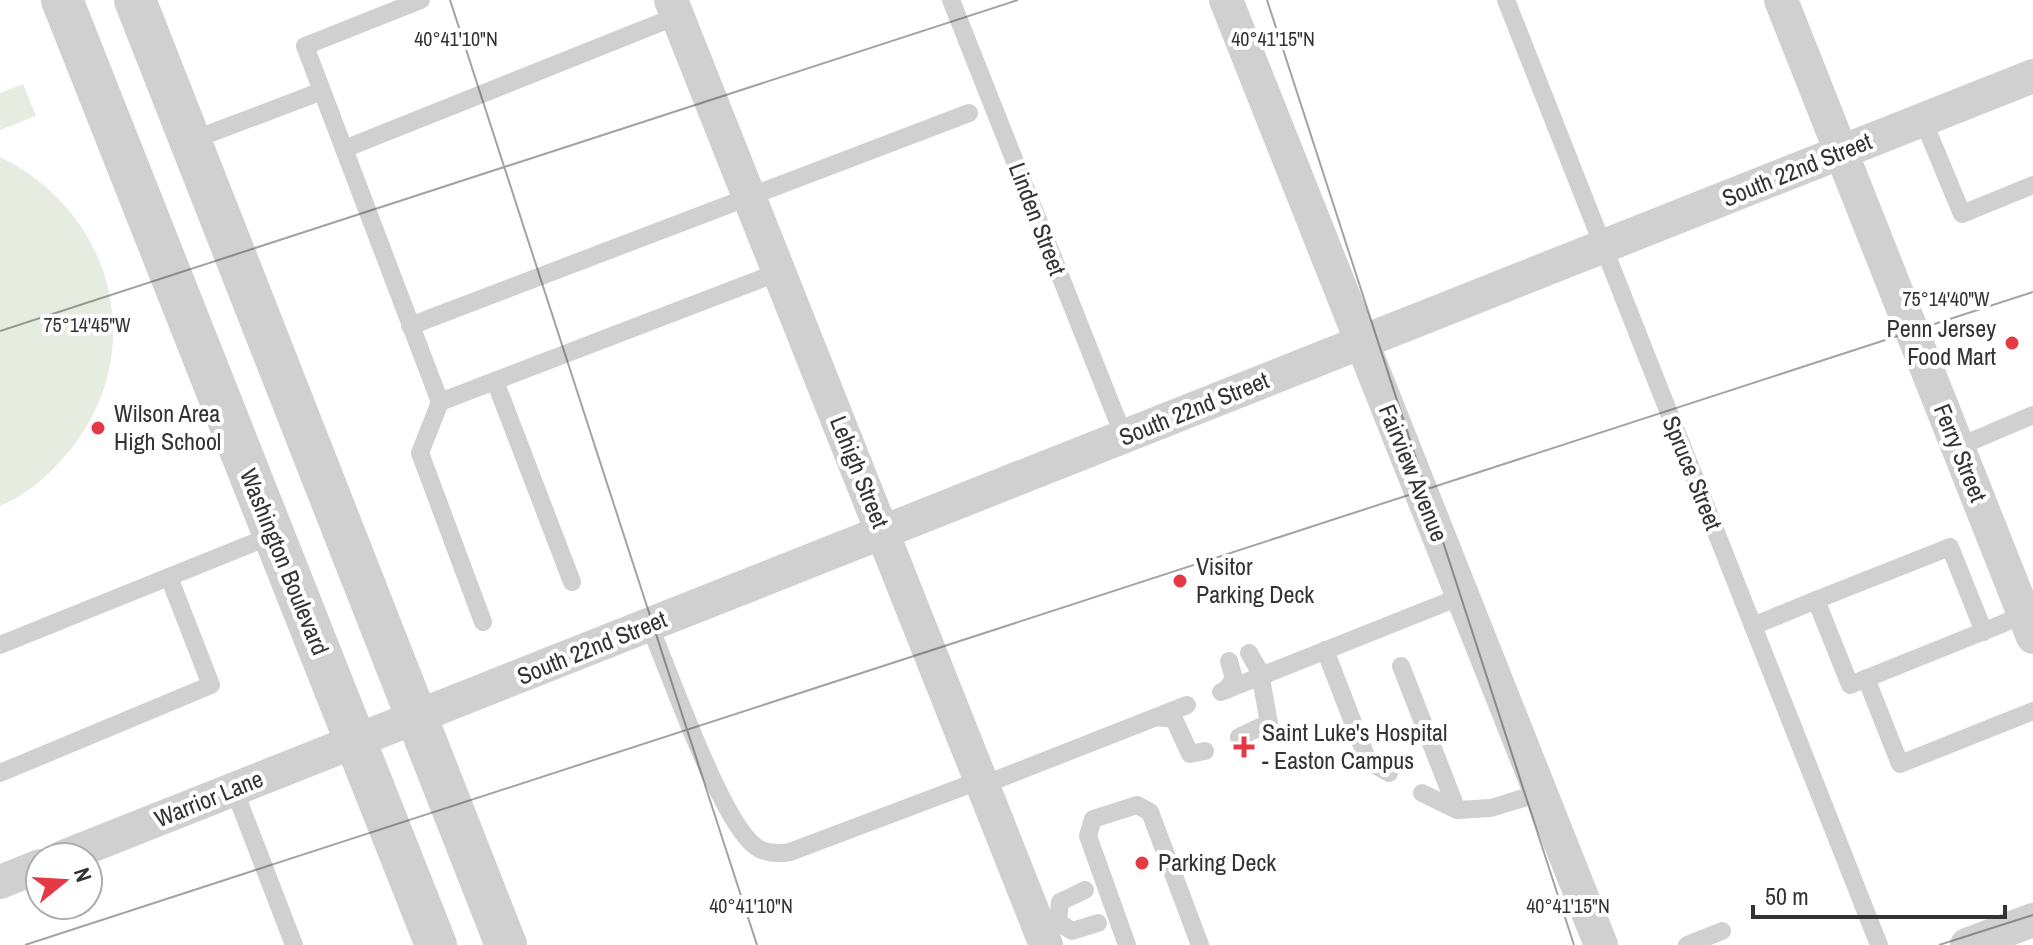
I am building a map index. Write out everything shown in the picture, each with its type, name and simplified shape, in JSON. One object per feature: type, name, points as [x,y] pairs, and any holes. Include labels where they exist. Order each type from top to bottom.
[{"type":"street","name":"Washington Boulevard","points":[[62,0],[436,945]]},
{"type":"street","points":[[135,0],[506,945]]},
{"type":"street","name":"Fairview Avenue","points":[[1226,0],[1601,945]]},
{"type":"street","name":"Ferry Street","points":[[1781,0],[2029,626]]},
{"type":"street","name":"Lehigh Street","points":[[674,8],[982,783],[1048,932]]},
{"type":"street","name":"South 22nd Street","points":[[355,741],[2033,76]]},
{"type":"street","name":"Warrior Lane","points":[[103,841],[355,741]]},
{"type":"street","points":[[0,882],[24,872]]},
{"type":"street","points":[[1967,945],[2033,920]]},
{"type":"lane","points":[[421,0],[305,46],[440,402],[420,453],[483,622]]},
{"type":"lane","name":"Linden Street","points":[[951,0],[1124,437]]},
{"type":"lane","name":"Spruce Street","points":[[1506,0],[1879,945]]},
{"type":"lane","points":[[344,149],[674,8]]},
{"type":"lane","points":[[190,141],[322,91]]},
{"type":"lane","points":[[410,326],[969,113]]},
{"type":"lane","points":[[1923,120],[1962,214],[2033,185]]},
{"type":"lane","points":[[440,402],[779,272]]},
{"type":"lane","points":[[495,381],[572,582]]},
{"type":"lane","points":[[1958,447],[2033,415]]},
{"type":"lane","points":[[0,645],[273,535]]},
{"type":"lane","points":[[1753,626],[1950,547],[1984,632]]},
{"type":"lane","points":[[0,773],[211,685],[169,577]]},
{"type":"lane","points":[[1229,661],[1234,679],[1224,691],[1462,596]]},
{"type":"lane","points":[[1816,600],[1850,685],[1984,632],[2029,626]]},
{"type":"lane","points":[[649,625],[727,811],[756,847],[774,854],[790,852],[982,783],[1187,705]]},
{"type":"lane","points":[[1325,650],[1368,761],[1389,773]]},
{"type":"lane","points":[[1249,653],[1260,672],[1268,673]]},
{"type":"lane","points":[[1401,666],[1457,810]]},
{"type":"lane","points":[[1239,737],[1269,723],[1260,688],[1261,679],[1268,673]]},
{"type":"lane","points":[[1866,678],[1900,764],[2033,711]]},
{"type":"lane","points":[[1156,717],[1166,715],[1174,719],[1190,754],[1205,751]]},
{"type":"lane","points":[[234,789],[294,945]]},
{"type":"lane","points":[[1422,793],[1457,810],[1491,808],[1540,793]]},
{"type":"lane","points":[[1127,945],[1088,836],[1093,819],[1137,805],[1150,812],[1200,945]]},
{"type":"lane","points":[[1085,890],[1060,902],[1048,932],[1072,931],[1098,923]]},
{"type":"lane","points":[[1687,945],[1722,931]]},
{"type":"shaded area","points":[[23,84],[36,116],[0,130],[0,93]]},
{"type":"shaded area","points":[[0,157],[39,181],[70,212],[93,247],[108,286],[113,327],[109,369],[95,410],[71,449],[39,482],[0,506]]},
{"type":"place","name":"Penn Jersey Food Mart","points":[[2012,343]]},
{"type":"place","name":"Wilson Area High School","points":[[98,428]]},
{"type":"place","name":"Visitor Parking Deck","points":[[1180,581]]},
{"type":"place","name":"Saint Luke's Hospital - Easton Campus","points":[[1244,747]]},
{"type":"place","name":"Parking Deck","points":[[1142,863]]}]
